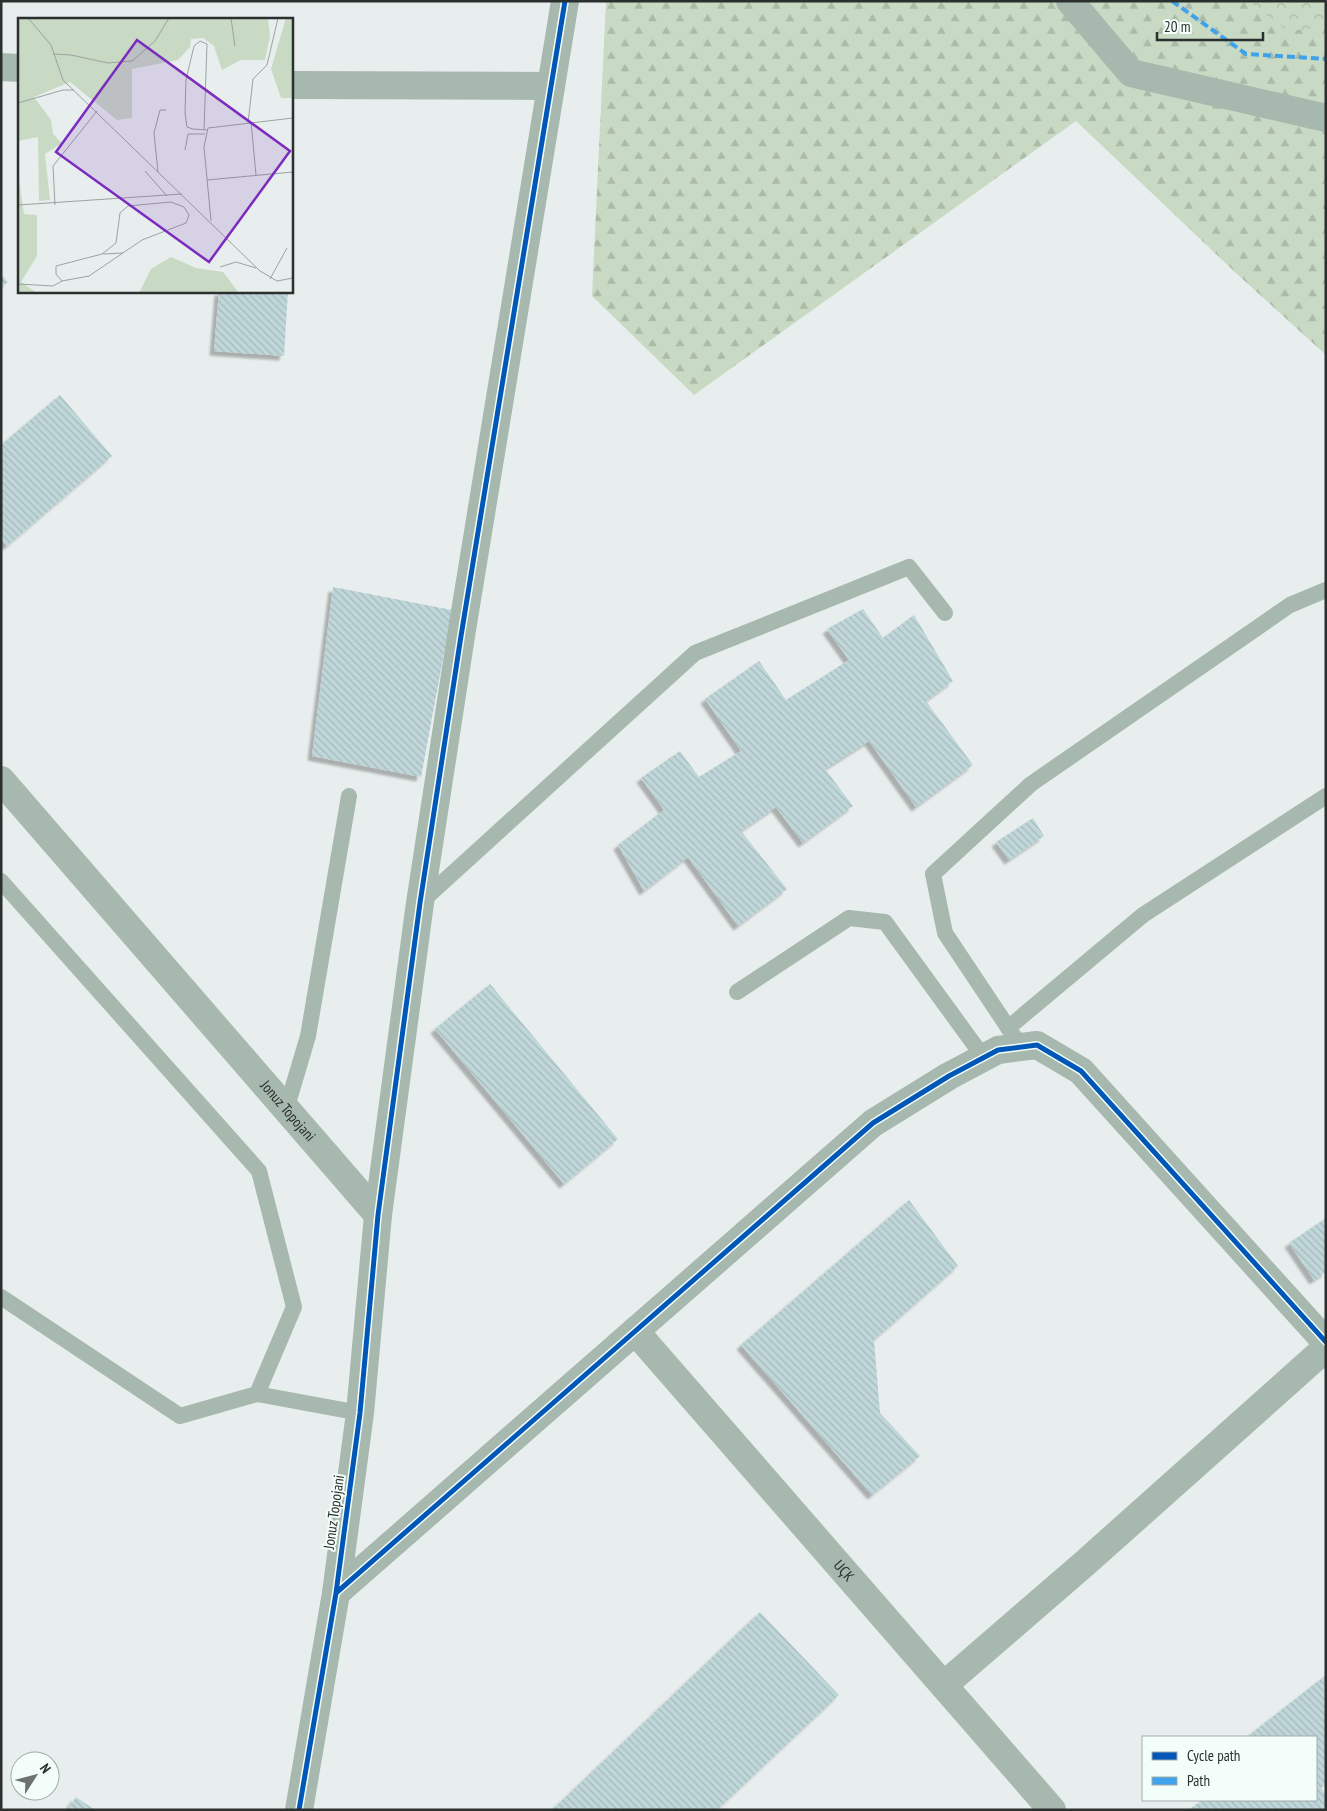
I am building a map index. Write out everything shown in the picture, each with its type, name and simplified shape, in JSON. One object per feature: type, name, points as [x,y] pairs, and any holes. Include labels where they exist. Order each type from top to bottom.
[{"type":"street","points":[[378,1215],[420,903],[461,636],[565,1]]},
{"type":"street","points":[[1070,1],[1131,73],[1326,118]]},
{"type":"street","points":[[1,67],[18,68]]},
{"type":"street","points":[[292,85],[551,86]]},
{"type":"street","name":"Jonuz Topojani","points":[[1,780],[378,1215],[360,1414],[336,1593],[299,1810]]},
{"type":"street","points":[[336,1593],[873,1123],[949,1076],[998,1050],[1014,1037],[1037,1045],[1081,1072],[1322,1334],[1091,1558],[944,1685]]},
{"type":"street","name":"UÇK","points":[[635,1331],[1052,1810]]},
{"type":"lane","points":[[420,903],[695,653],[909,566],[944,613]]},
{"type":"lane","points":[[1326,590],[1290,604],[1031,784],[934,874],[945,933],[1014,1037],[1143,915],[1326,796]]},
{"type":"lane","points":[[286,1110],[308,1036],[349,796]]},
{"type":"lane","points":[[1,881],[259,1171],[294,1307],[257,1394]]},
{"type":"lane","points":[[737,992],[849,918],[885,922],[984,1058]]},
{"type":"lane","points":[[1,1297],[180,1416],[257,1394],[360,1414]]},
{"type":"green space","points":[[606,1],[1326,1],[1326,355],[1236,273],[1076,121],[694,395],[592,296]]},
{"type":"green space","points":[[1248,1],[1326,1],[1326,27],[1288,31]]},
{"type":"building","points":[[1,274],[8,282],[1,288]]},
{"type":"building","points":[[219,292],[288,292],[284,356],[214,351]]},
{"type":"building","points":[[60,395],[112,456],[7,546],[1,539],[1,445]]},
{"type":"building","points":[[333,587],[452,610],[421,777],[312,756]]},
{"type":"building","points":[[863,609],[883,638],[914,615],[953,681],[926,701],[973,765],[916,807],[869,741],[825,769],[853,806],[803,843],[776,807],[741,831],[787,889],[738,926],[688,857],[644,891],[618,845],[664,810],[641,778],[680,751],[699,777],[741,751],[705,699],[759,661],[786,700],[849,660],[827,629]]},
{"type":"building","points":[[1033,818],[1044,836],[1009,860],[996,842]]},
{"type":"building","points":[[490,984],[618,1139],[564,1184],[435,1029]]},
{"type":"building","points":[[909,1200],[958,1266],[874,1340],[880,1413],[920,1456],[872,1495],[741,1345]]},
{"type":"building","points":[[1326,1218],[1326,1272],[1314,1280],[1289,1243]]},
{"type":"building","points":[[760,1612],[839,1695],[717,1810],[552,1810]]},
{"type":"building","points":[[1326,1675],[1326,1784],[1321,1788],[1326,1795],[1326,1810],[1189,1810],[1201,1801],[1317,1801],[1317,1736],[1249,1735]]},
{"type":"building","points":[[76,1797],[95,1810],[67,1810]]},
{"type":"marked path","points":[[1172,1],[1246,54],[1326,59]]},
{"type":"cycle path","points":[[299,1810],[336,1593],[360,1413],[378,1215],[420,903],[461,636],[565,1]]},
{"type":"cycle path","points":[[336,1593],[873,1123],[949,1076],[998,1050],[1037,1045],[1081,1071],[1326,1342]]}]
